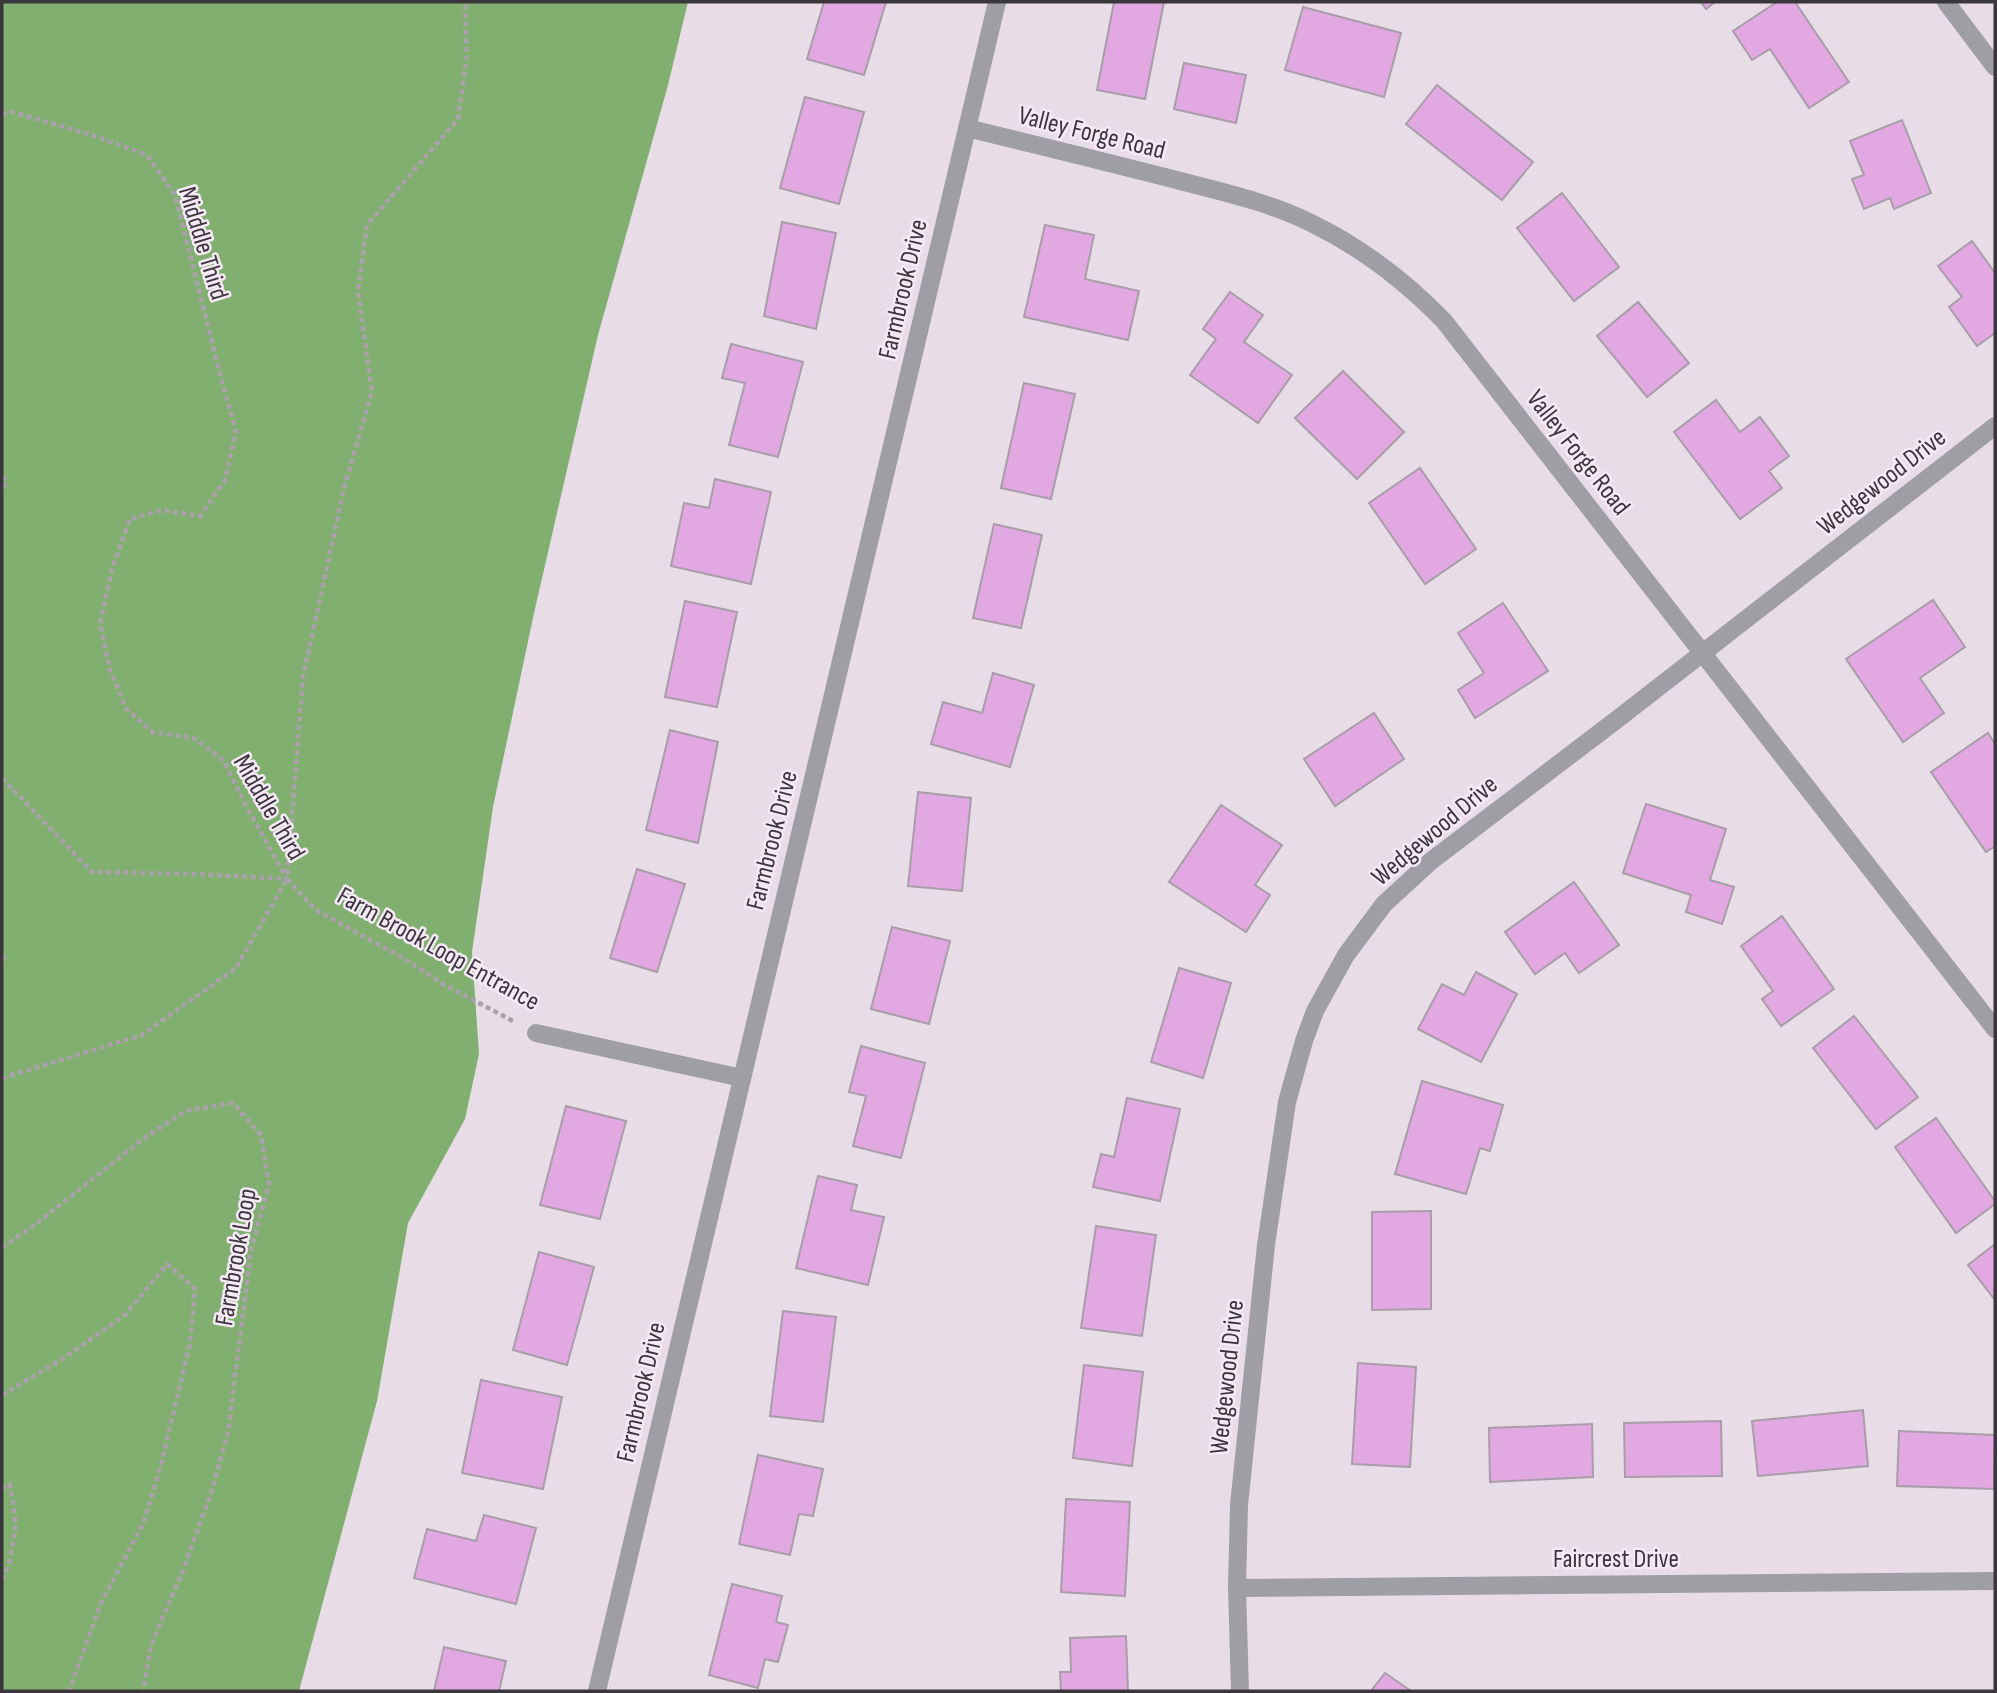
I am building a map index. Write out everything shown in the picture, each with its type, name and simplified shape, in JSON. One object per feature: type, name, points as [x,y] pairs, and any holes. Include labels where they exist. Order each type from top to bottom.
[{"type":"street","name":"Farmbrook Drive","points":[[597,1691],[997,2]]},
{"type":"street","points":[[1946,2],[1995,67]]},
{"type":"street","name":"Valley Forge Road","points":[[967,128],[1252,200],[1311,222],[1368,256],[1421,297],[1444,321],[1995,1029]]},
{"type":"street","name":"Wedgewood Drive","points":[[1240,1691],[1237,1588],[1239,1505],[1266,1245],[1287,1102],[1315,1011],[1346,955],[1384,904],[1431,861],[1995,426]]},
{"type":"street","name":"Farm Brook Loop Entrance","points":[[536,1033],[741,1078]]},
{"type":"street","name":"Faircrest Drive","points":[[1237,1588],[1995,1581]]},
{"type":"path","name":"Midddle Third","points":[[287,879],[303,677],[344,488],[372,392],[358,291],[367,225],[458,119],[467,55],[465,8],[468,2]]},
{"type":"path","name":"Midddle Third","points":[[2,114],[12,112],[92,135],[147,155],[176,195],[236,431],[225,480],[200,516],[162,510],[130,519],[112,569],[100,624],[110,670],[126,708],[152,732],[194,738],[224,761],[287,879]]},
{"type":"path","points":[[2,476],[6,480],[2,492]]},
{"type":"path","points":[[2,778],[92,872],[287,879],[236,968],[142,1035],[2,1078]]},
{"type":"path","name":"Farm Brook Loop Entrance","points":[[287,879],[316,909],[443,984],[536,1033]]},
{"type":"path","points":[[2,955],[5,959],[2,964]]},
{"type":"path","name":"Farmbrook Loop","points":[[2,1247],[32,1227],[143,1139],[185,1111],[233,1102],[261,1135],[269,1184],[251,1251],[229,1432],[211,1493],[182,1573],[151,1646],[143,1691]]},
{"type":"path","name":"Farmbrook Loop","points":[[2,1395],[64,1358],[125,1315],[167,1264],[195,1289],[190,1343],[160,1469],[143,1524],[102,1603],[69,1691]]},
{"type":"path","points":[[2,1489],[10,1484],[16,1525],[9,1564],[2,1580]]},
{"type":"green space","points":[[2,2],[688,2],[668,85],[598,335],[534,613],[493,807],[472,952],[479,1054],[465,1119],[408,1223],[377,1401],[299,1691],[2,1691]]},
{"type":"building","points":[[824,2],[886,2],[864,75],[807,59]]},
{"type":"building","points":[[1114,2],[1164,2],[1145,99],[1097,90]]},
{"type":"building","points":[[1701,2],[1715,2],[1706,9]]},
{"type":"building","points":[[1777,2],[1795,2],[1849,82],[1809,108],[1770,49],[1752,60],[1733,31]]},
{"type":"building","points":[[1303,7],[1401,33],[1384,97],[1285,70]]},
{"type":"building","points":[[1184,63],[1246,75],[1236,123],[1174,109]]},
{"type":"building","points":[[1437,85],[1533,162],[1502,200],[1406,124]]},
{"type":"building","points":[[805,97],[864,112],[839,204],[780,188]]},
{"type":"building","points":[[1902,120],[1931,193],[1894,209],[1890,198],[1864,209],[1852,179],[1864,175],[1850,141]]},
{"type":"building","points":[[1562,193],[1619,267],[1574,301],[1517,228]]},
{"type":"building","points":[[782,222],[836,233],[816,329],[764,316]]},
{"type":"building","points":[[1045,225],[1094,235],[1085,279],[1139,291],[1128,340],[1024,317]]},
{"type":"building","points":[[1972,241],[1995,273],[1995,333],[1977,346],[1949,307],[1962,297],[1938,266]]},
{"type":"building","points":[[1230,292],[1263,315],[1244,342],[1292,375],[1258,423],[1190,375],[1216,339],[1203,329]]},
{"type":"building","points":[[1638,302],[1689,363],[1647,397],[1597,336]]},
{"type":"building","points":[[731,344],[803,362],[778,457],[729,445],[745,383],[722,378]]},
{"type":"building","points":[[1343,371],[1404,432],[1357,479],[1295,418]]},
{"type":"building","points":[[1024,383],[1075,394],[1051,499],[1001,488]]},
{"type":"building","points":[[1716,400],[1740,432],[1760,417],[1789,456],[1769,471],[1782,488],[1740,519],[1674,432]]},
{"type":"building","points":[[1420,468],[1476,549],[1425,584],[1369,503]]},
{"type":"building","points":[[715,479],[771,492],[751,584],[671,566],[684,503],[709,508]]},
{"type":"building","points":[[994,524],[1042,535],[1021,628],[973,618]]},
{"type":"building","points":[[1933,600],[1965,647],[1920,678],[1944,713],[1903,742],[1846,659]]},
{"type":"building","points":[[685,601],[737,612],[717,707],[665,697]]},
{"type":"building","points":[[1503,603],[1548,671],[1475,718],[1458,690],[1484,673],[1458,633]]},
{"type":"building","points":[[993,673],[1034,685],[1010,767],[931,744],[943,702],[982,713]]},
{"type":"building","points":[[1374,713],[1404,759],[1335,806],[1304,759]]},
{"type":"building","points":[[670,730],[718,742],[698,843],[646,830]]},
{"type":"building","points":[[1988,733],[1995,744],[1995,846],[1986,852],[1931,772]]},
{"type":"building","points":[[918,792],[971,798],[962,891],[908,886]]},
{"type":"building","points":[[1646,804],[1726,829],[1710,880],[1734,887],[1722,924],[1686,912],[1691,895],[1623,873]]},
{"type":"building","points":[[1221,805],[1282,845],[1255,885],[1270,895],[1246,932],[1169,882]]},
{"type":"building","points":[[637,869],[685,884],[657,972],[610,958]]},
{"type":"building","points":[[1574,882],[1619,945],[1579,973],[1565,953],[1535,974],[1505,932]]},
{"type":"building","points":[[1782,916],[1834,989],[1781,1026],[1762,999],[1773,991],[1741,946]]},
{"type":"building","points":[[892,927],[950,941],[929,1024],[871,1009]]},
{"type":"building","points":[[1179,968],[1231,983],[1203,1078],[1151,1062]]},
{"type":"building","points":[[1476,972],[1517,994],[1481,1062],[1418,1029],[1442,984],[1464,995]]},
{"type":"building","points":[[1854,1016],[1918,1097],[1876,1129],[1813,1048]]},
{"type":"building","points":[[861,1046],[925,1063],[901,1158],[853,1146],[866,1096],[849,1092]]},
{"type":"building","points":[[1422,1081],[1503,1105],[1490,1151],[1480,1148],[1466,1194],[1395,1174]]},
{"type":"building","points":[[1127,1098],[1180,1109],[1160,1201],[1093,1187],[1101,1154],[1114,1157]]},
{"type":"building","points":[[566,1106],[626,1121],[600,1219],[540,1205]]},
{"type":"building","points":[[1936,1118],[1995,1201],[1995,1204],[1956,1233],[1895,1147]]},
{"type":"building","points":[[818,1176],[857,1185],[851,1210],[884,1217],[868,1285],[796,1268]]},
{"type":"building","points":[[1431,1211],[1431,1309],[1372,1310],[1372,1212]]},
{"type":"building","points":[[1096,1226],[1156,1235],[1142,1336],[1081,1328]]},
{"type":"building","points":[[1995,1244],[1995,1300],[1968,1265]]},
{"type":"building","points":[[539,1252],[594,1267],[567,1365],[513,1350]]},
{"type":"building","points":[[783,1311],[836,1317],[823,1422],[770,1416]]},
{"type":"building","points":[[1358,1363],[1416,1367],[1410,1467],[1352,1464]]},
{"type":"building","points":[[1084,1365],[1143,1372],[1132,1466],[1073,1458]]},
{"type":"building","points":[[481,1380],[562,1397],[543,1489],[462,1473]]},
{"type":"building","points":[[1863,1410],[1868,1466],[1758,1476],[1752,1421]]},
{"type":"building","points":[[1721,1421],[1722,1476],[1625,1477],[1624,1423]]},
{"type":"building","points":[[1592,1424],[1593,1477],[1490,1482],[1489,1428]]},
{"type":"building","points":[[1899,1431],[1995,1435],[1994,1489],[1897,1486]]},
{"type":"building","points":[[758,1455],[823,1469],[813,1516],[799,1514],[790,1555],[739,1544]]},
{"type":"building","points":[[1066,1499],[1130,1502],[1125,1596],[1061,1592]]},
{"type":"building","points":[[484,1515],[536,1528],[516,1604],[414,1578],[427,1529],[476,1541]]},
{"type":"building","points":[[732,1584],[782,1596],[776,1622],[788,1625],[778,1662],[765,1659],[758,1688],[709,1675]]},
{"type":"building","points":[[1126,1636],[1128,1691],[1061,1691],[1060,1672],[1071,1672],[1070,1638]]},
{"type":"building","points":[[444,1647],[506,1661],[499,1691],[434,1691]]},
{"type":"building","points":[[1385,1673],[1411,1691],[1371,1691]]}]
